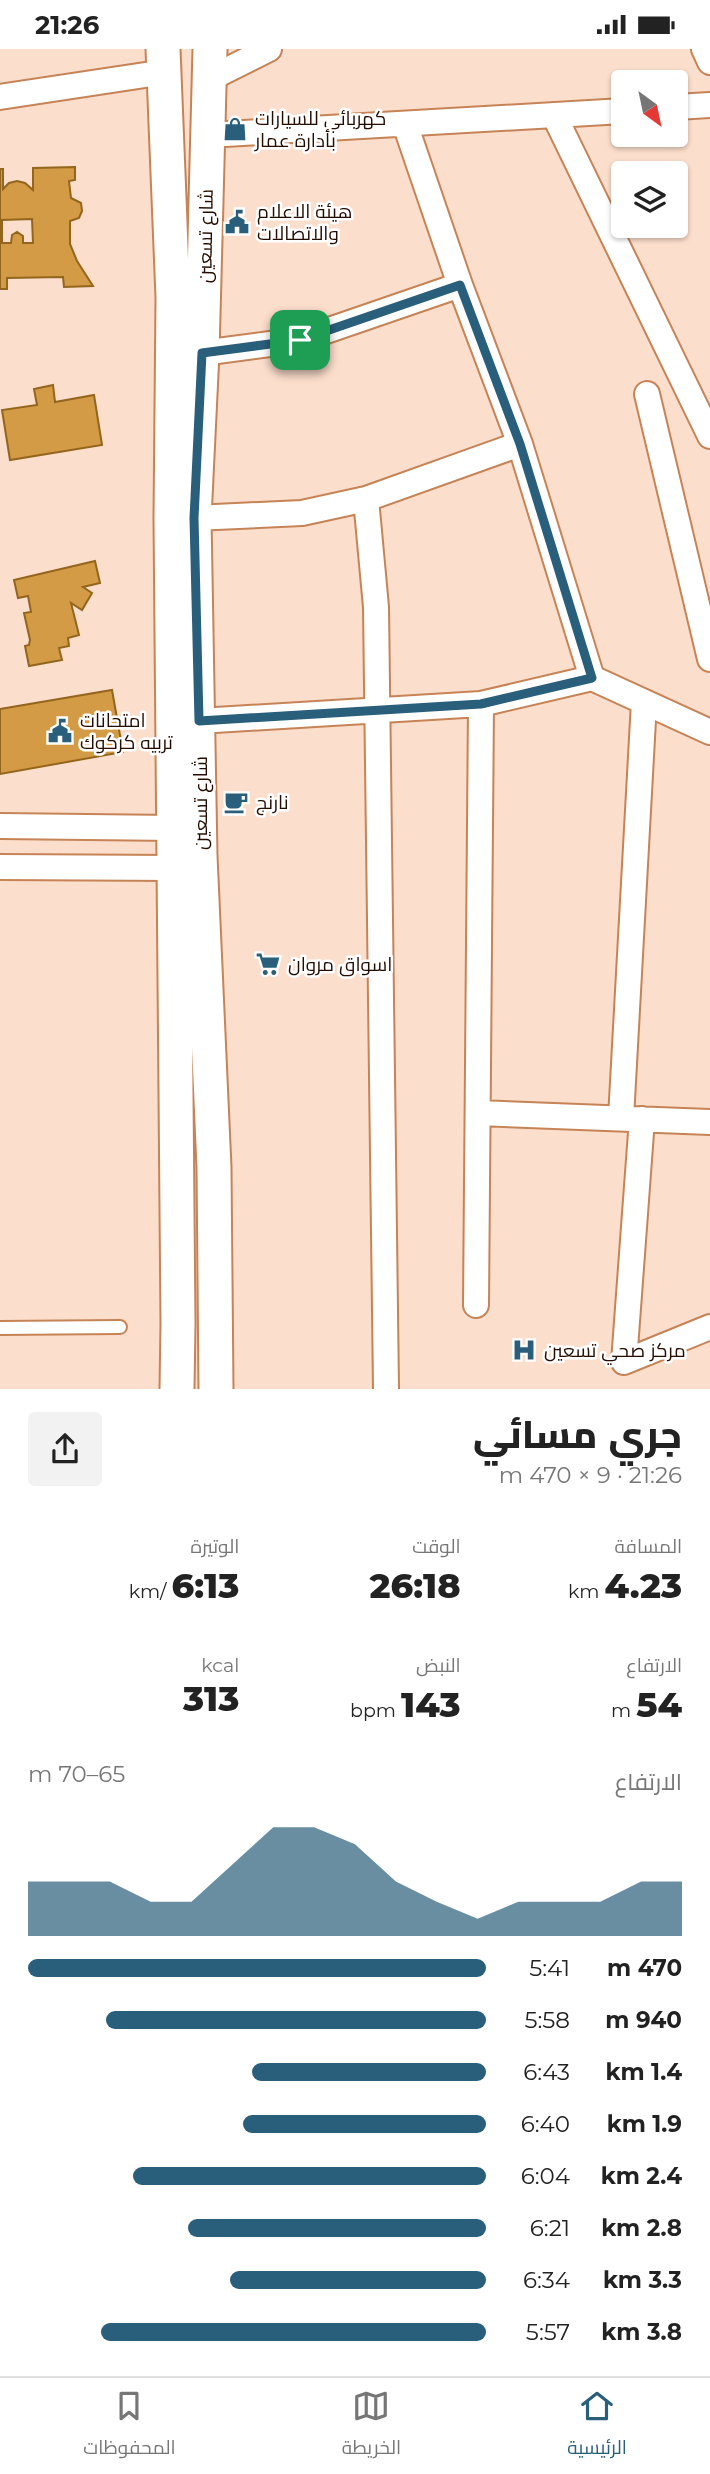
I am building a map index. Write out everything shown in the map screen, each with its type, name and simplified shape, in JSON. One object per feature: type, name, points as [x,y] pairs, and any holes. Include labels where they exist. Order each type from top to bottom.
[{"type":"main road","name":"شارع تسعين","points":[[164,61],[173,297],[171,519],[177,1389]]},
{"type":"main road","name":"شارع تسعين","points":[[209,64],[202,353],[194,518],[200,856],[214,1167],[216,1389]]},
{"type":"street","points":[[209,64],[269,49]]},
{"type":"street","points":[[704,49],[710,62]]},
{"type":"street","points":[[0,97],[164,61]]},
{"type":"street","points":[[688,106],[710,105]]},
{"type":"street","points":[[208,135],[611,112]]},
{"type":"street","points":[[554,115],[710,436]]},
{"type":"street","points":[[405,124],[460,285],[520,444],[592,678]]},
{"type":"street","points":[[202,353],[300,340],[460,285]]},
{"type":"street","points":[[647,394],[710,659]]},
{"type":"street","points":[[194,518],[302,513],[366,499],[520,444]]},
{"type":"street","points":[[366,499],[376,607],[386,1389]]},
{"type":"street","points":[[199,721],[481,704],[592,678],[710,732]]},
{"type":"street","points":[[644,702],[624,1362],[710,1327]]},
{"type":"street","points":[[476,1305],[481,704]]},
{"type":"street","points":[[0,826],[174,828]]},
{"type":"street","points":[[0,867],[173,868]]},
{"type":"street","points":[[478,1113],[710,1122]]},
{"type":"lane","points":[[0,1328],[120,1327]]},
{"type":"building","points":[[75,167],[75,180],[69,181],[71,198],[81,203],[82,211],[79,218],[70,221],[70,244],[93,286],[64,287],[63,277],[7,278],[7,289],[0,289],[0,169],[3,169],[3,189],[9,183],[17,181],[25,183],[33,190],[33,168]],"holes":[[[32,219],[33,243],[23,243],[23,236],[17,232],[12,235],[11,243],[2,243],[2,220]]]},
{"type":"building","points":[[53,385],[55,402],[94,395],[102,445],[10,460],[2,410],[37,405],[34,389]]},
{"type":"building","points":[[95,561],[100,583],[83,587],[92,593],[82,610],[71,603],[79,635],[68,638],[69,646],[59,648],[62,660],[29,666],[25,646],[29,645],[30,640],[24,613],[31,612],[28,596],[18,598],[14,580]]},
{"type":"building","name":"امتحانات تربيه كركوك","points":[[112,690],[123,752],[0,774],[0,709]]},
{"type":"place","name":"كهربائي للسيارات بأدارة عمار","points":[[235,129]]},
{"type":"place","name":"هيئة الاعلام والاتصالات","points":[[237,222]]},
{"type":"place","name":"امتحانات تربيه كركوك","points":[[60,731]]},
{"type":"place","name":"نارنج","points":[[236,802]]},
{"type":"place","name":"اسواق مروان","points":[[268,964]]},
{"type":"place","name":"مركز صحي تسعين","points":[[524,1350]]},
{"type":"route","points":[[460,285],[520,444],[592,678],[481,704],[199,721],[194,518],[202,353],[300,340],[460,285]]}]
